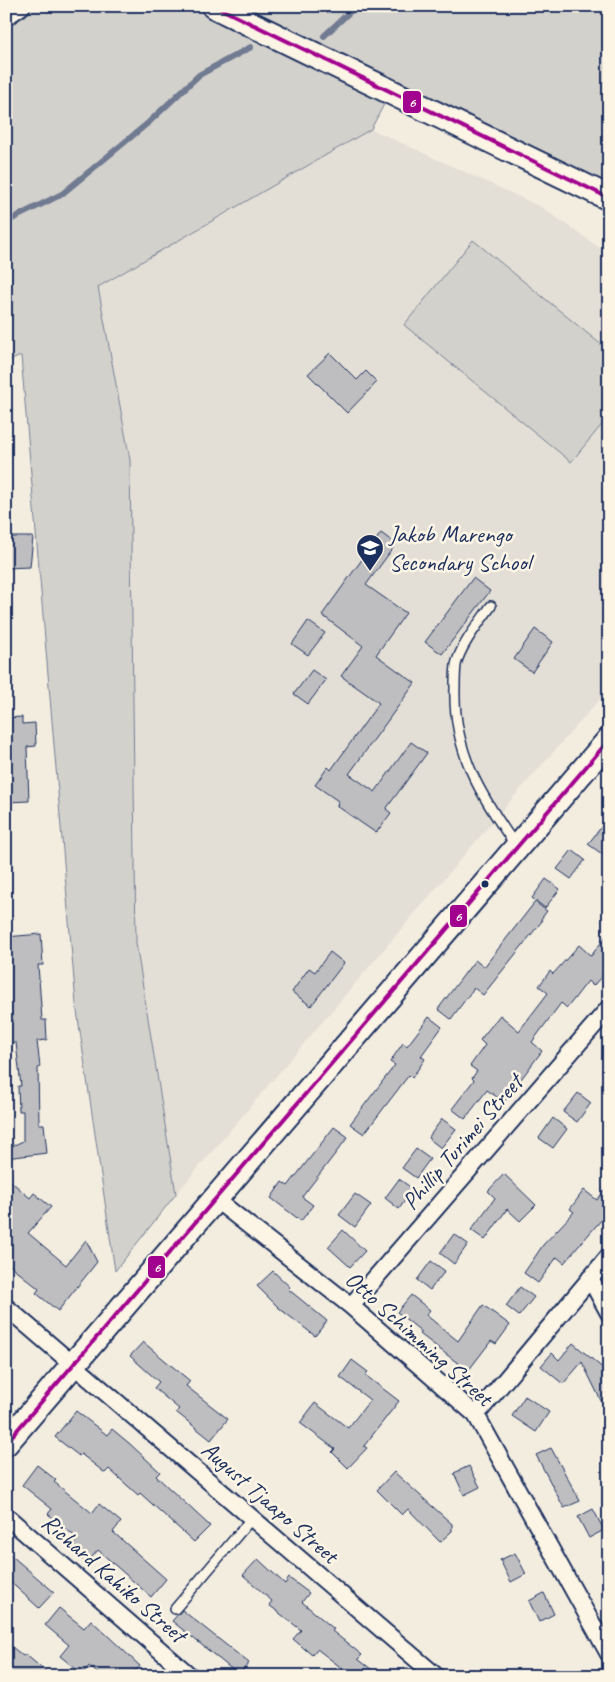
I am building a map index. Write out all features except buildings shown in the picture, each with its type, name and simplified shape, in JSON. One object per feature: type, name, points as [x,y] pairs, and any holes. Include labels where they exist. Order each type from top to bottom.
[{"type":"street","points":[[6,17],[22,6]]},
{"type":"street","points":[[214,6],[609,198]]},
{"type":"street","points":[[6,1443],[214,1198],[609,740]]},
{"type":"street","name":"Phillip Turimei Street","points":[[351,1306],[609,1008]]},
{"type":"street","name":"Otto Schimming Street","points":[[214,1198],[351,1306],[476,1415],[609,1654]]},
{"type":"street","points":[[476,1415],[609,1256]]},
{"type":"street","points":[[590,1278],[609,1313]]},
{"type":"street","name":"August Tjaapo Street","points":[[6,1307],[436,1676]]},
{"type":"street","name":"Richard Kahiko Street","points":[[6,1516],[190,1676]]},
{"type":"lane","points":[[491,606],[469,637],[456,664],[454,710],[464,757],[486,802],[516,846]]},
{"type":"lane","points":[[175,1609],[252,1518]]},
{"type":"shaded area","points":[[22,6],[214,6],[245,21],[255,6],[609,6],[609,198],[391,91],[371,129],[98,287],[130,460],[136,943],[176,1194],[115,1271],[76,1004],[21,356],[6,362],[6,17]]},
{"type":"shaded area","name":"Jakob Marengo Secondary School","points":[[371,129],[541,207],[609,254],[609,685],[601,698],[512,799],[176,1194],[136,943],[130,460],[98,287]]},
{"type":"shaded area","points":[[473,240],[609,351],[609,416],[571,462],[404,325]]},
{"type":"waterway","points":[[324,36],[356,6]]},
{"type":"waterway","points":[[6,222],[62,194],[148,123],[199,75],[251,47]]},
{"type":"transit line","name":"6","points":[[215,6],[609,198]]},
{"type":"transit line","name":"6","points":[[6,1443],[609,740]]},
{"type":"place","name":"Jakob Marengo Secondary School","points":[[370,572]]}]
